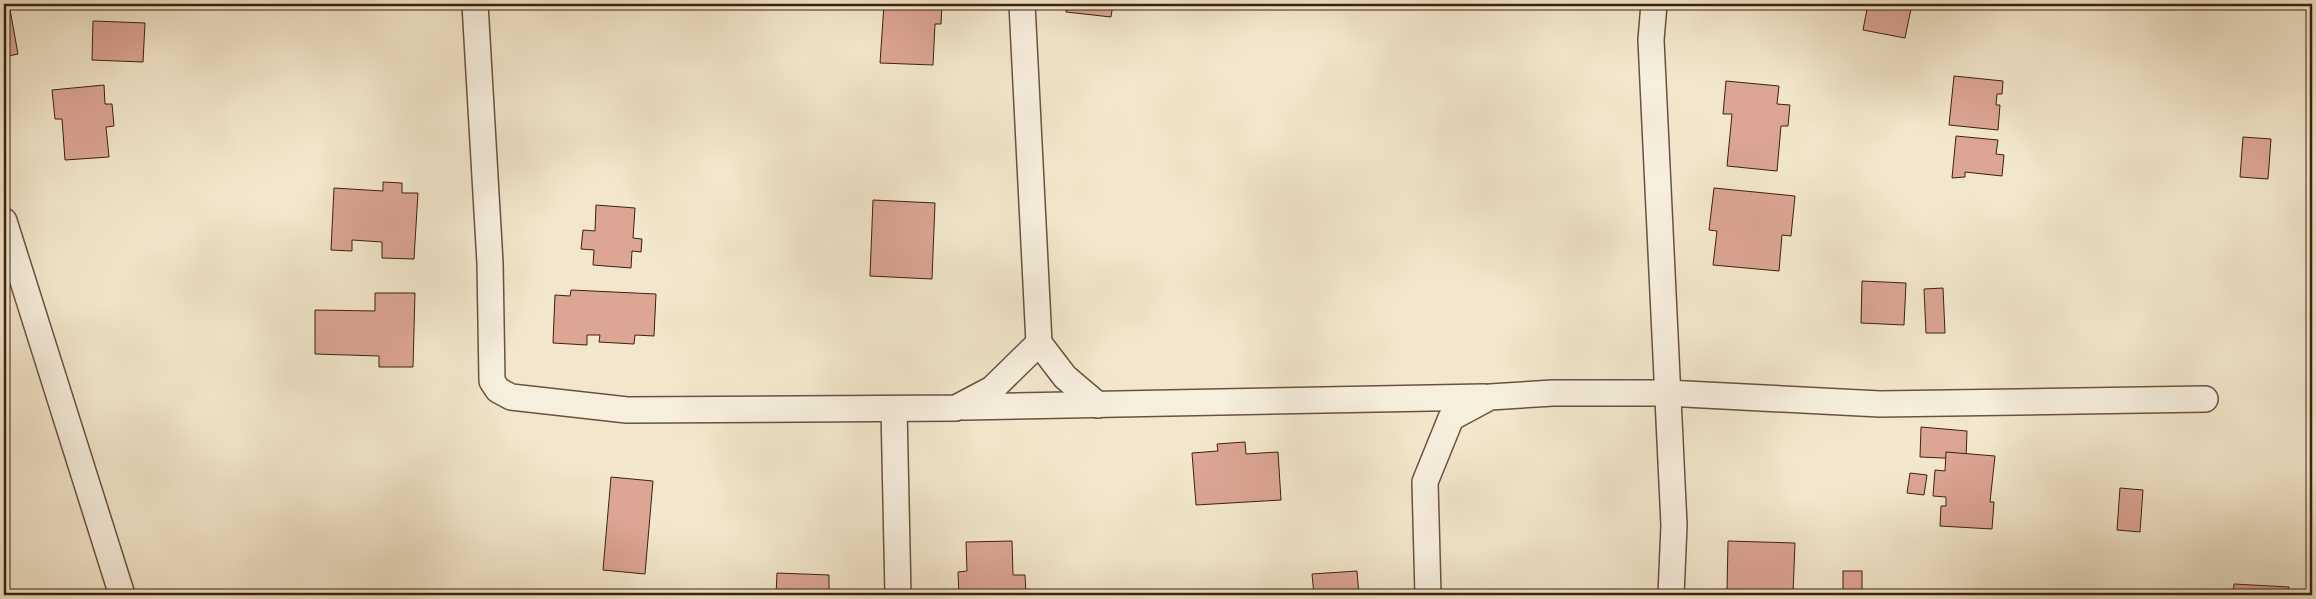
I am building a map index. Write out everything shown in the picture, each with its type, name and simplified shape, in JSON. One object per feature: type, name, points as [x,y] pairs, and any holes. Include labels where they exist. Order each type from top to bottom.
[{"type":"street","points":[[475,4],[490,263],[492,381],[498,390],[511,396],[627,410],[956,408],[1490,397],[1553,393],[1666,393],[1880,404],[2205,399]]},
{"type":"street","points":[[1022,4],[1039,343],[1065,377],[1098,405]]},
{"type":"street","points":[[1654,4],[1651,40],[1666,393],[1674,525],[1672,595]]},
{"type":"street","points":[[4,221],[122,595]]},
{"type":"street","points":[[956,408],[992,389],[1039,343]]},
{"type":"street","points":[[1428,595],[1425,482],[1451,418],[1490,397]]},
{"type":"street","points":[[894,409],[898,595]]},
{"type":"building","points":[[4,4],[9,4],[18,54],[4,57]]},
{"type":"building","points":[[884,4],[942,4],[941,24],[935,24],[933,65],[880,63]]},
{"type":"building","points":[[1067,4],[1113,4],[1111,17],[1066,12]]},
{"type":"building","points":[[1868,4],[1912,4],[1905,38],[1863,30]]},
{"type":"building","points":[[93,21],[145,23],[143,62],[92,60]]},
{"type":"building","points":[[1954,76],[2003,81],[2002,94],[1997,94],[1996,105],[2000,105],[1998,130],[1949,125]]},
{"type":"building","points":[[1726,81],[1779,86],[1777,104],[1790,105],[1788,126],[1781,126],[1777,171],[1727,166],[1732,114],[1723,114]]},
{"type":"building","points":[[104,85],[105,104],[112,104],[114,126],[106,127],[109,157],[65,160],[62,119],[55,119],[52,90]]},
{"type":"building","points":[[1956,136],[1998,140],[1996,154],[2004,155],[2002,176],[1965,172],[1965,177],[1952,178]]},
{"type":"building","points":[[2243,137],[2271,139],[2268,179],[2240,177]]},
{"type":"building","points":[[383,182],[402,183],[402,193],[418,193],[414,259],[382,258],[382,242],[352,240],[352,251],[331,250],[334,188],[383,191]]},
{"type":"building","points":[[1714,188],[1795,196],[1791,236],[1782,235],[1779,271],[1713,265],[1717,231],[1709,230]]},
{"type":"building","points":[[873,200],[935,203],[932,279],[870,276]]},
{"type":"building","points":[[596,205],[635,208],[633,238],[642,239],[641,252],[632,251],[631,268],[593,265],[594,250],[581,249],[583,230],[595,231]]},
{"type":"building","points":[[1862,281],[1906,283],[1904,325],[1861,323]]},
{"type":"building","points":[[1943,288],[1945,333],[1926,333],[1924,289]]},
{"type":"building","points":[[571,290],[656,294],[654,336],[635,335],[634,344],[599,342],[600,335],[587,335],[587,345],[553,343],[555,295],[570,296]]},
{"type":"building","points":[[375,293],[415,293],[413,367],[379,367],[379,356],[315,354],[315,310],[375,311]]},
{"type":"building","points":[[1921,427],[1967,431],[1966,459],[1920,457]]},
{"type":"building","points":[[1245,442],[1246,454],[1278,452],[1281,500],[1196,505],[1192,453],[1218,451],[1217,444]]},
{"type":"building","points":[[1946,452],[1995,456],[1990,502],[1994,502],[1992,529],[1940,526],[1941,506],[1946,506],[1946,497],[1933,496],[1935,470],[1945,471]]},
{"type":"building","points":[[1910,473],[1927,475],[1924,495],[1907,493]]},
{"type":"building","points":[[611,477],[653,481],[645,574],[603,570]]},
{"type":"building","points":[[2120,488],[2143,490],[2140,532],[2117,530]]},
{"type":"building","points":[[1012,541],[1013,575],[1025,575],[1026,595],[959,595],[958,572],[967,571],[966,542]]},
{"type":"building","points":[[1728,541],[1795,543],[1793,593],[1742,595],[1742,592],[1727,591]]},
{"type":"building","points":[[1357,571],[1359,595],[1314,595],[1312,574]]},
{"type":"building","points":[[1843,571],[1862,571],[1862,595],[1843,595]]},
{"type":"building","points":[[777,573],[829,575],[829,595],[776,595]]},
{"type":"building","points":[[2234,584],[2289,587],[2289,595],[2233,595]]}]
